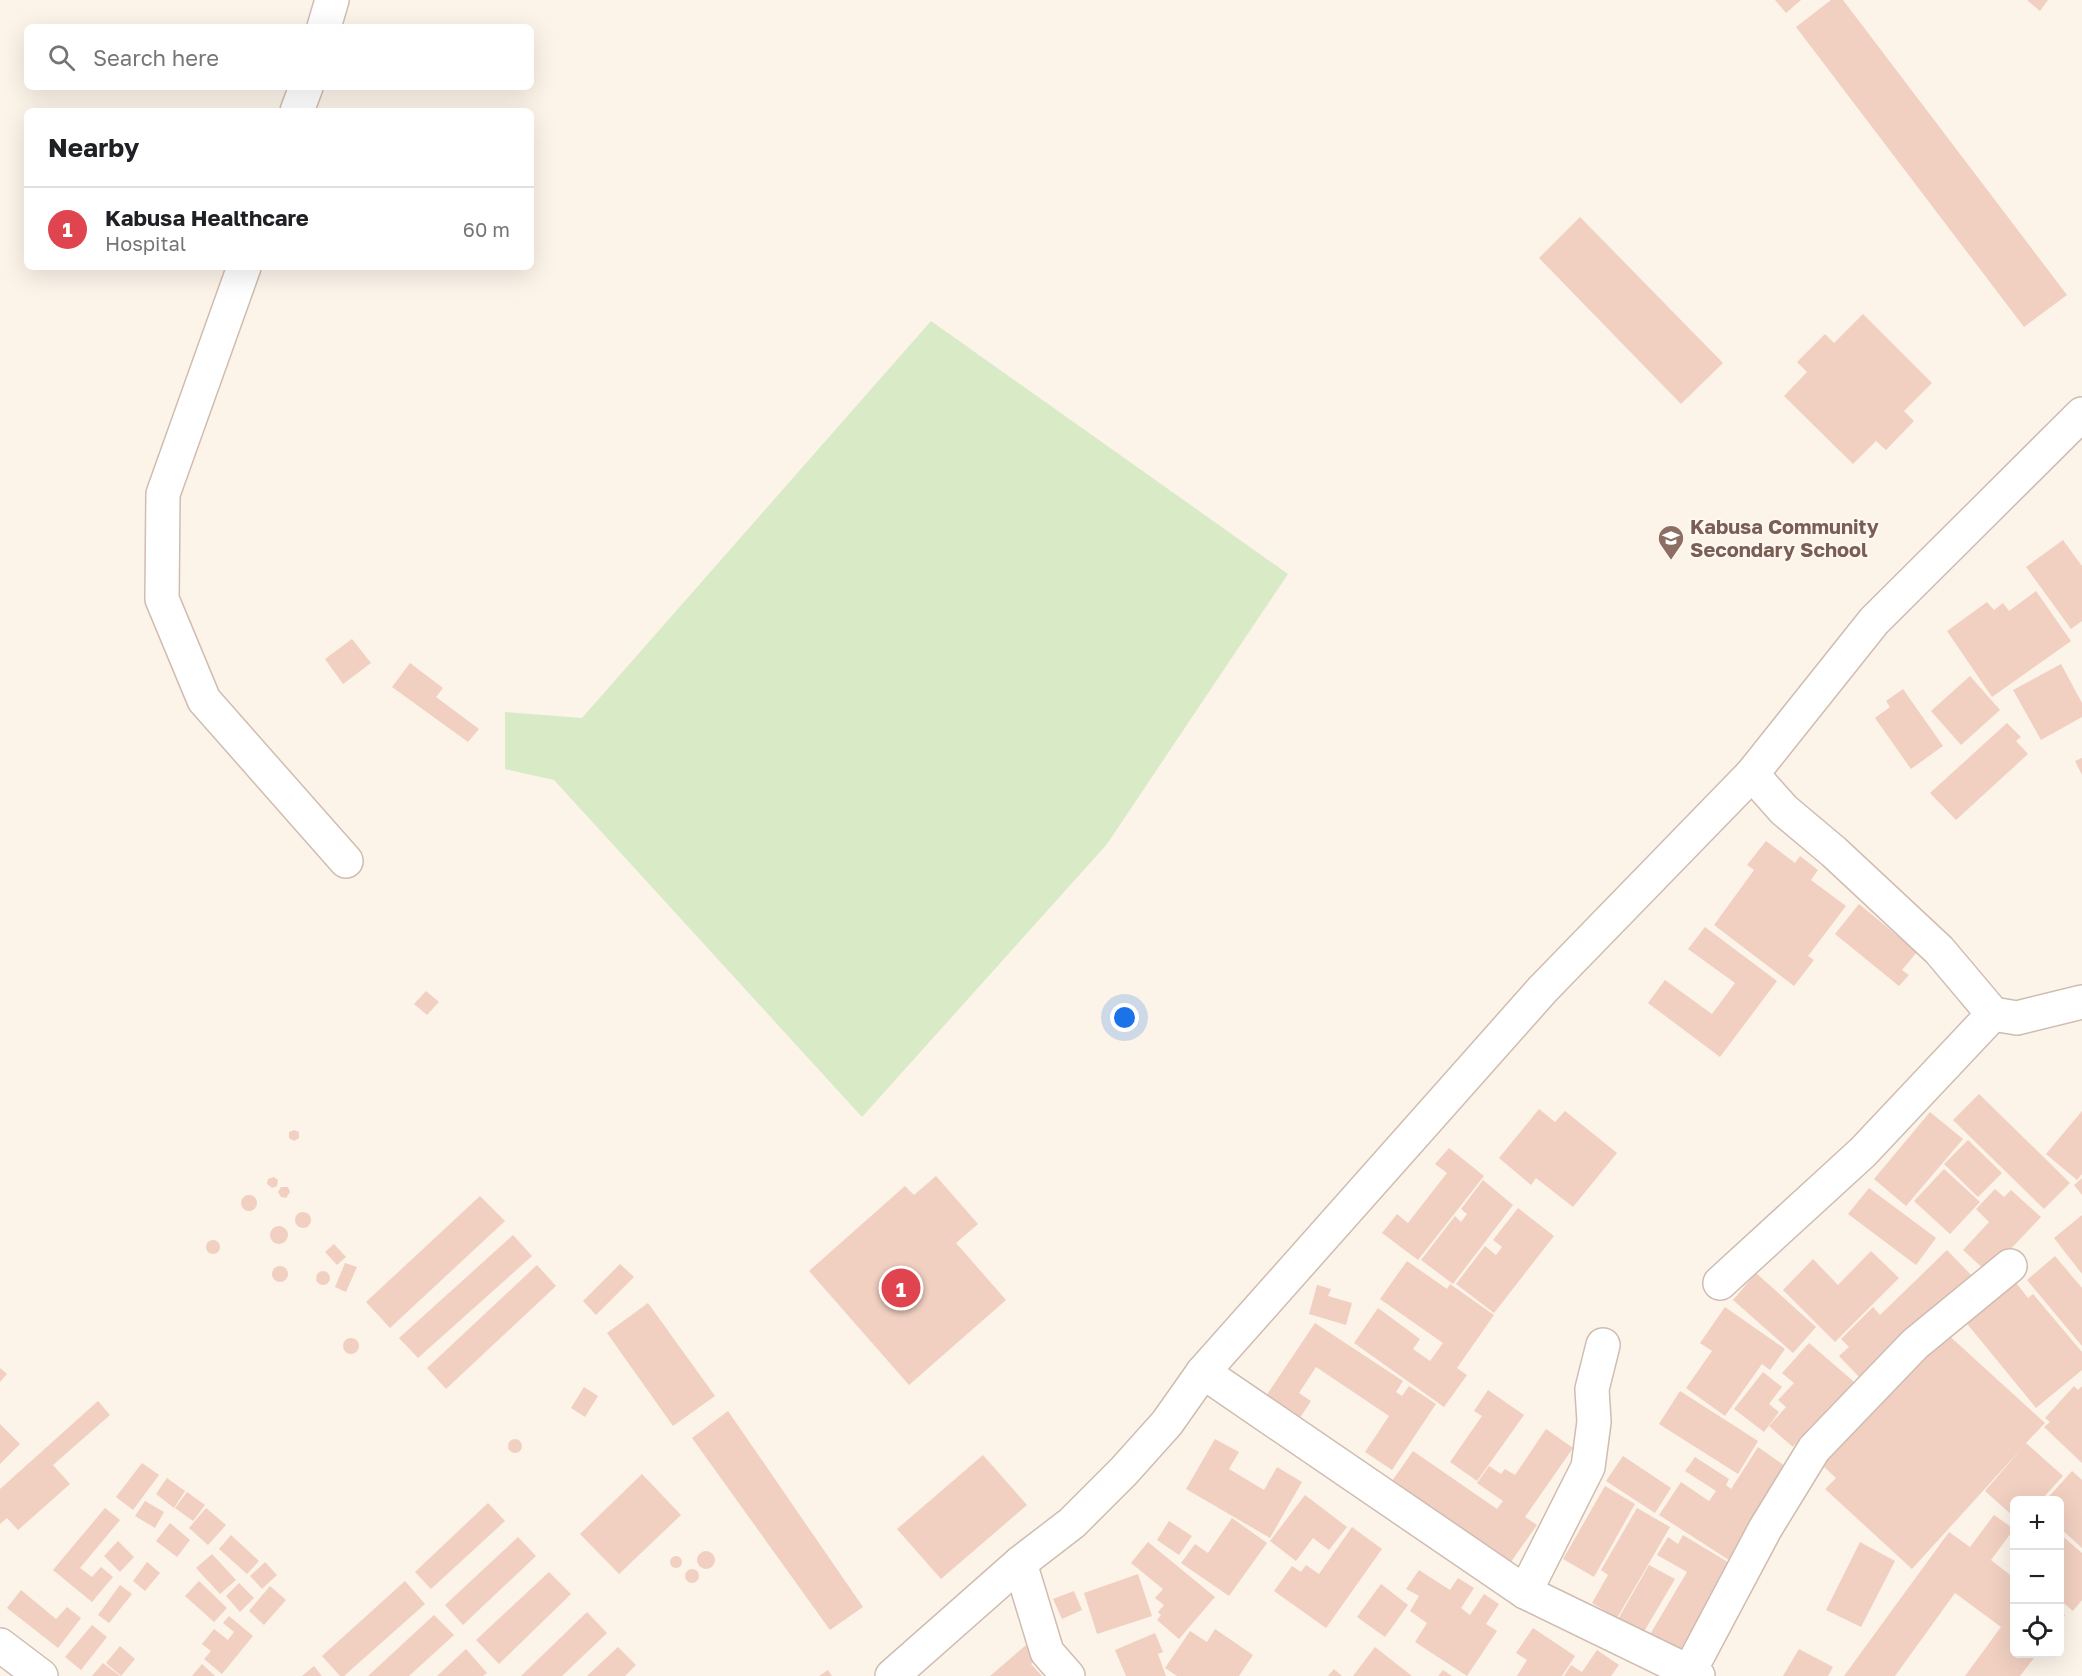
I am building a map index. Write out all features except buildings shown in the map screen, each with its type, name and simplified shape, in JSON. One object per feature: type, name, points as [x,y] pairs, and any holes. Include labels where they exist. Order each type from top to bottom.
[{"type":"street","points":[[325,24],[332,0]]},
{"type":"street","points":[[298,108],[305,90]]},
{"type":"street","points":[[243,270],[163,494],[162,599],[204,700],[346,861]]},
{"type":"street","points":[[892,1676],[1020,1563],[1072,1523],[1124,1472],[1167,1423],[1203,1372],[1543,989],[1752,774],[1874,621],[2082,414]]},
{"type":"street","points":[[1752,774],[1784,810],[1834,852],[1939,950],[1993,1014],[2017,1018],[2082,1002]]},
{"type":"street","points":[[1719,1283],[1863,1152],[1993,1014]]},
{"type":"street","points":[[1203,1372],[1525,1592],[1692,1674],[1765,1529],[1814,1449],[1915,1344],[2010,1266]]},
{"type":"street","points":[[1525,1592],[1588,1467],[1594,1422],[1592,1389],[1602,1345]]},
{"type":"street","points":[[1020,1563],[1047,1652],[1068,1676]]},
{"type":"street","points":[[0,1645],[41,1676]]},
{"type":"green space","points":[[931,321],[1288,574],[1107,844],[862,1117],[554,780],[505,769],[505,712],[582,718]]},
{"type":"place","name":"Kabusa Community Secondary School","points":[[1671,561]]},
{"type":"place","name":"Kabusa Healthcare","points":[[901,1288]]}]
